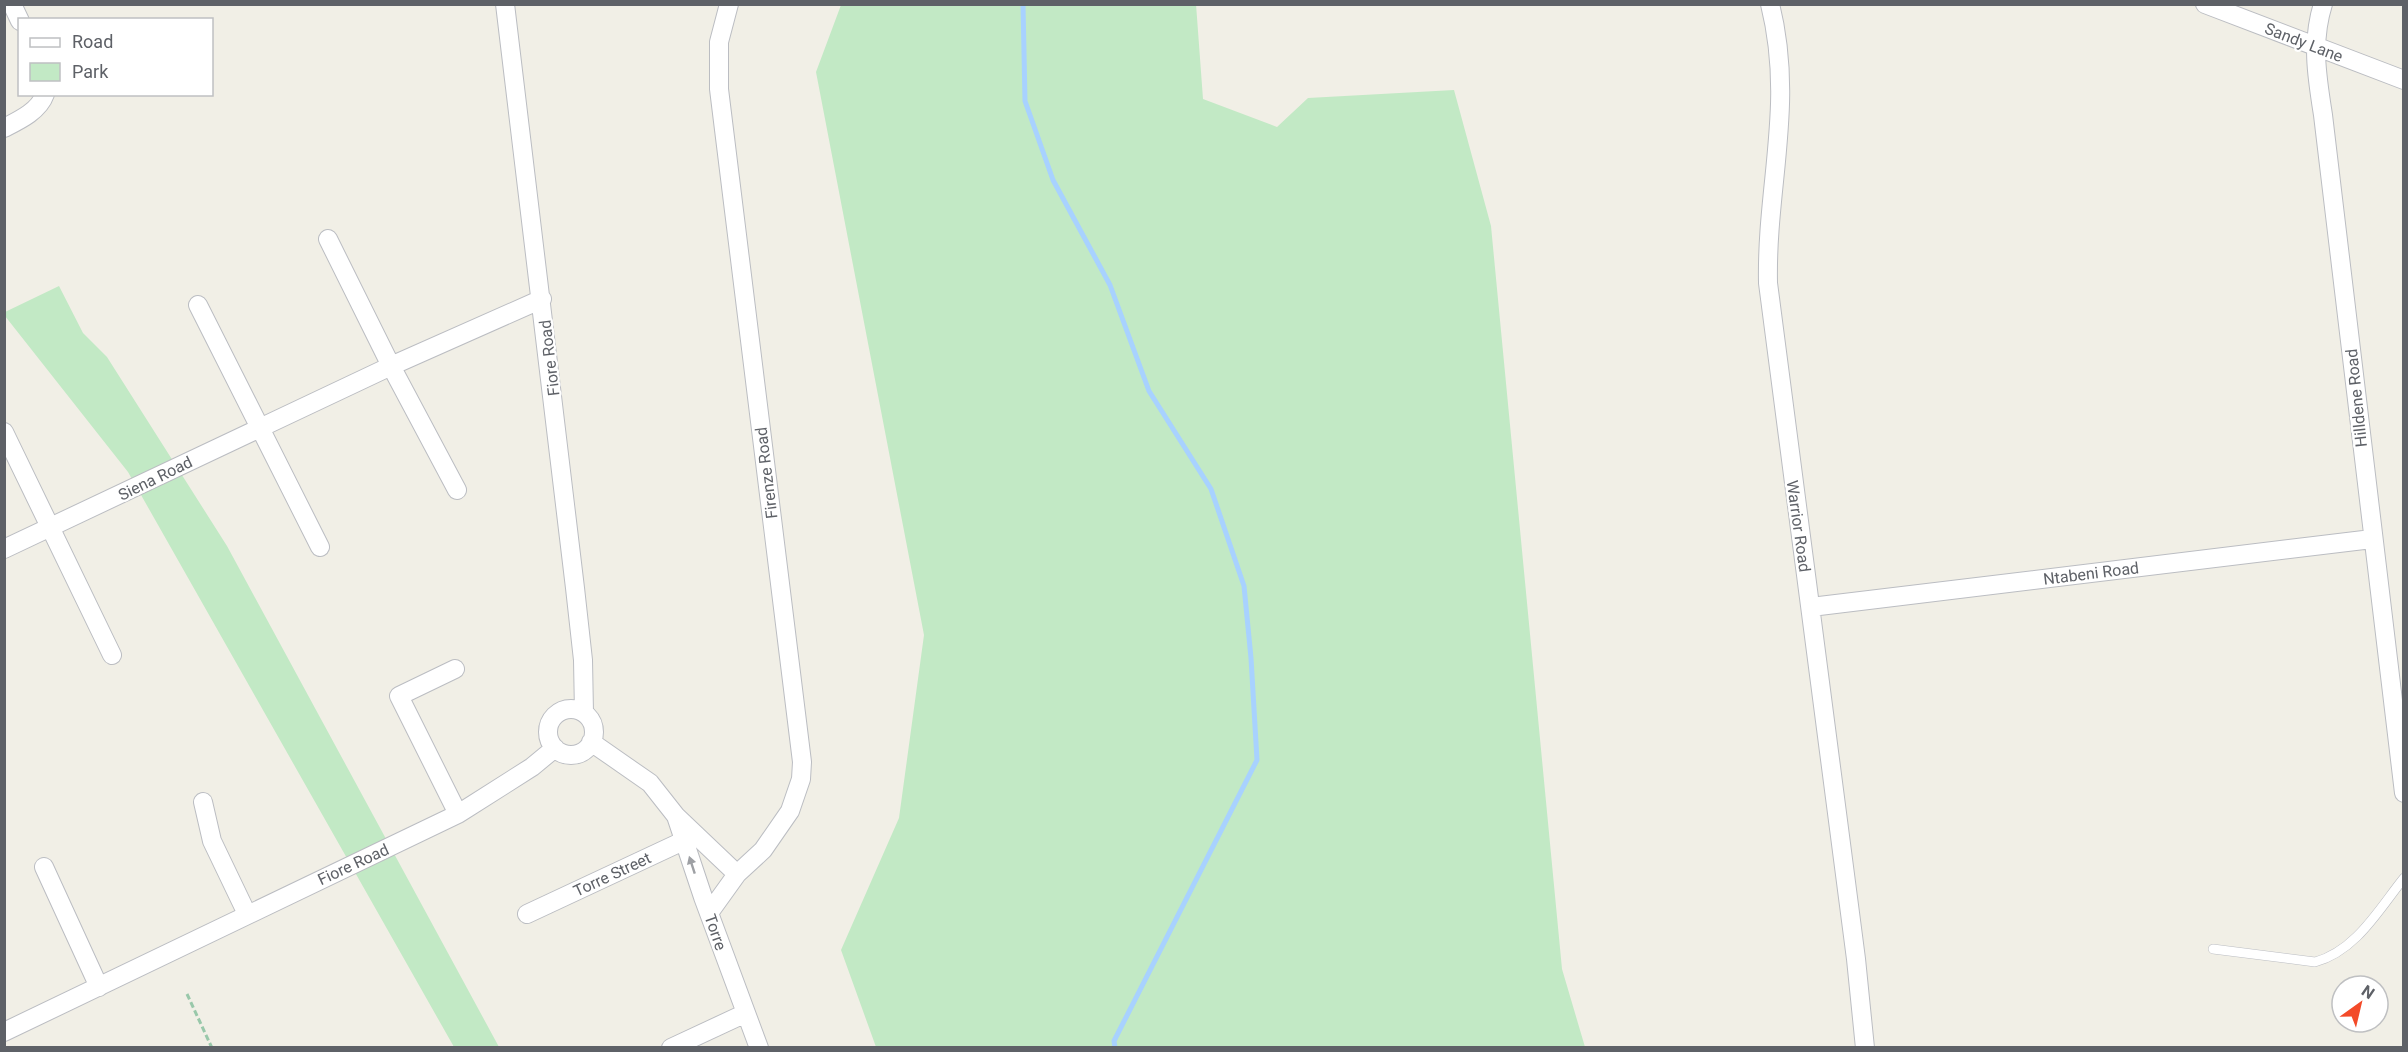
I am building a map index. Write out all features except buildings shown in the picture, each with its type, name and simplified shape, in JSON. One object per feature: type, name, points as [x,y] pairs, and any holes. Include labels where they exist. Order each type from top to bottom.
[{"type":"street","points":[[12,4],[19,18]]},
{"type":"street","name":"Fiore Road","points":[[505,4],[542,299],[583,660],[584,713],[592,723],[591,742]]},
{"type":"street","name":"Firenze Road","points":[[709,913],[737,874],[763,850],[790,811],[801,779],[802,762],[719,88],[719,42],[729,4]]},
{"type":"street","name":"Warrior Road","points":[[1770,4],[1778,34],[1781,122],[1767,256],[1768,283],[1856,959],[1865,1047]]},
{"type":"street","name":"Sandy Lane","points":[[2205,4],[2403,80]]},
{"type":"street","name":"Hilldene Road","points":[[2323,4],[2315,46],[2316,71],[2403,793]]},
{"type":"street","points":[[4,128],[34,111],[42,103],[44,96]]},
{"type":"street","points":[[328,239],[458,490]]},
{"type":"street","name":"Siena Road","points":[[4,549],[392,366],[542,299]]},
{"type":"street","points":[[198,305],[320,547]]},
{"type":"street","points":[[4,432],[112,655]]},
{"type":"street","name":"Ntabeni Road","points":[[1810,607],[2372,539]]},
{"type":"street","points":[[455,669],[399,696],[458,814]]},
{"type":"street","points":[[584,713],[575,709],[565,710],[556,714],[550,721],[549,740],[555,748],[561,752],[575,754],[582,752],[591,742],[645,779],[691,837],[737,874]]},
{"type":"street","name":"Fiore Road","points":[[4,1032],[458,814],[532,767],[555,748]]},
{"type":"street","points":[[203,802],[212,841],[248,914]]},
{"type":"street","name":"Torre","points":[[691,837],[709,913],[759,1047]]},
{"type":"street","name":"Torre Street","points":[[527,914],[691,837]]},
{"type":"street","points":[[44,867],[99,987]]},
{"type":"street","points":[[670,1047],[746,1013]]},
{"type":"lane","points":[[2213,949],[2315,962],[2325,959],[2351,943],[2403,878]]},
{"type":"path","points":[[187,994],[212,1047]]},
{"type":"green space","points":[[1196,4],[1203,99],[1277,127],[1308,98],[1454,90],[1491,226],[1562,969],[1585,1047],[876,1047],[841,950],[899,818],[924,635],[816,72],[841,5]]},
{"type":"green space","points":[[59,286],[83,333],[107,357],[227,546],[499,1047],[454,1047],[128,472],[5,316],[5,312]]},
{"type":"waterway","points":[[1023,4],[1025,101],[1053,180],[1110,285],[1149,391],[1211,489],[1244,586],[1251,658],[1257,760],[1114,1041],[1115,1048]]}]
